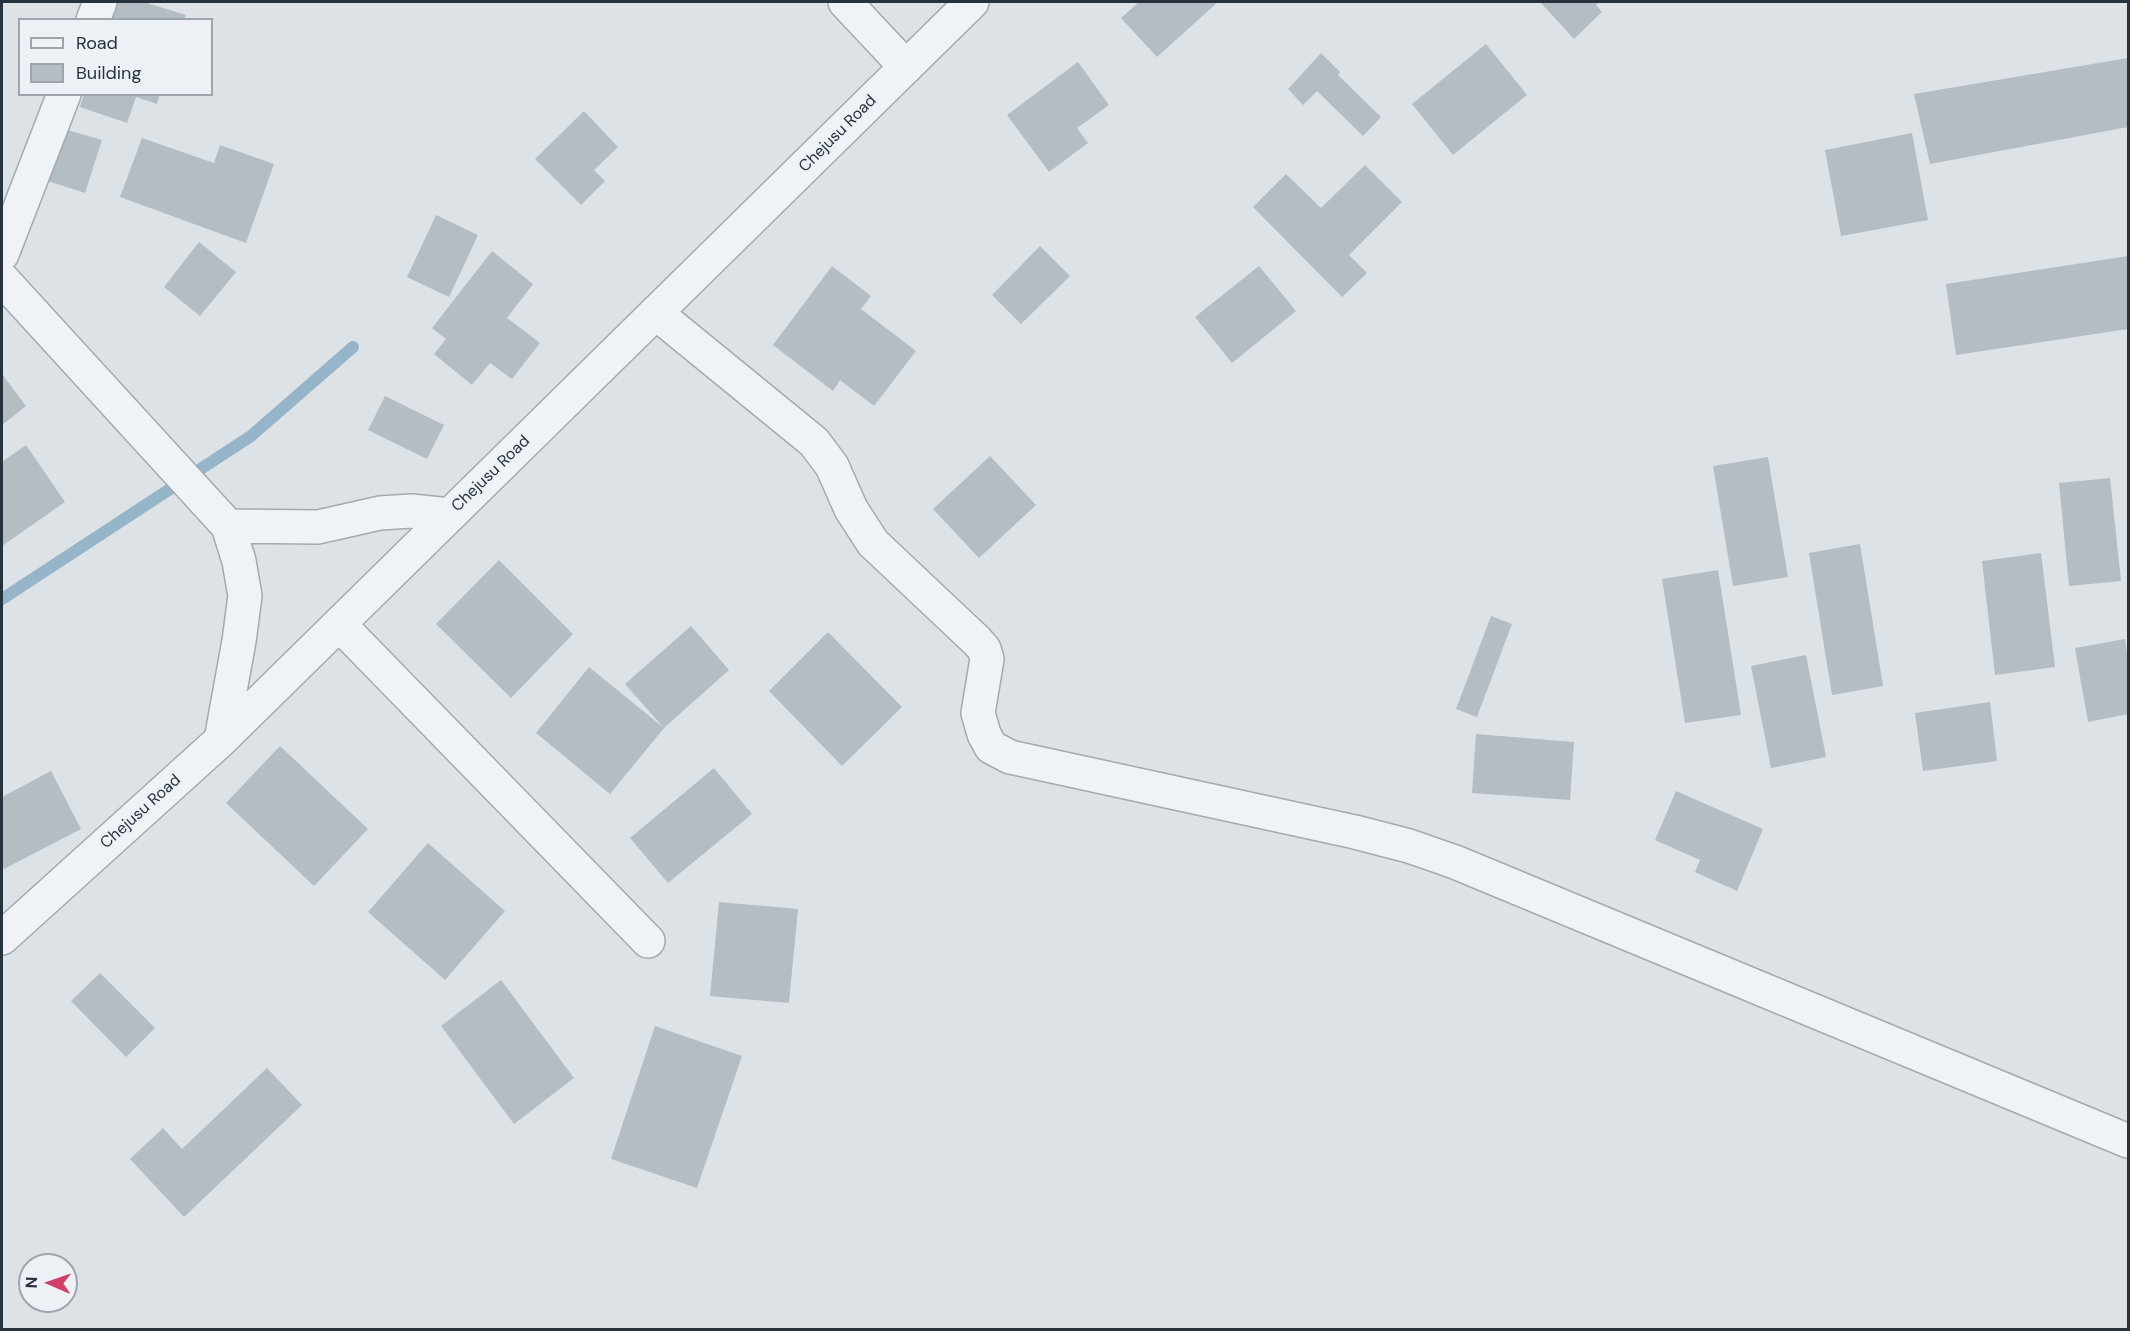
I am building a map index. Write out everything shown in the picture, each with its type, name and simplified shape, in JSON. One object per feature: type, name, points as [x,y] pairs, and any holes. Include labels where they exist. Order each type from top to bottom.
[{"type":"street","points":[[94,18],[100,2]]},
{"type":"street","points":[[845,2],[906,67]]},
{"type":"street","name":"Chejusu Road","points":[[2,938],[221,740],[972,2]]},
{"type":"street","points":[[2,254],[62,96]]},
{"type":"street","points":[[2,279],[228,526],[239,561],[245,596],[221,740]]},
{"type":"street","points":[[656,313],[814,442],[832,466],[861,528],[873,543],[977,641],[987,659],[978,713],[984,734],[991,747],[1010,758],[1343,829],[1409,846],[1455,862],[2128,1141]]},
{"type":"street","points":[[228,526],[318,527],[380,513],[411,511],[450,515]]},
{"type":"street","points":[[339,624],[648,941]]},
{"type":"building","points":[[116,2],[144,2],[186,15],[185,18],[112,18]]},
{"type":"building","points":[[1139,2],[1218,2],[1157,57],[1121,18]]},
{"type":"building","points":[[1540,2],[1599,2],[1596,5],[1602,12],[1574,39]]},
{"type":"building","points":[[1486,44],[1527,95],[1453,155],[1412,104]]},
{"type":"building","points":[[1321,53],[1340,72],[1338,75],[1381,117],[1363,136],[1317,91],[1303,105],[1288,89]]},
{"type":"building","points":[[2128,58],[2128,127],[1930,164],[1914,94]]},
{"type":"building","points":[[1078,62],[1109,105],[1077,128],[1088,143],[1049,172],[1007,115]]},
{"type":"building","points":[[83,96],[159,96],[157,104],[136,97],[127,123],[80,107]]},
{"type":"building","points":[[584,111],[618,147],[594,170],[605,181],[581,205],[535,159]]},
{"type":"building","points":[[64,129],[102,140],[85,193],[48,181]]},
{"type":"building","points":[[1912,133],[1928,220],[1841,236],[1825,150]]},
{"type":"building","points":[[142,138],[214,163],[220,145],[274,164],[246,243],[120,197]]},
{"type":"building","points":[[1365,165],[1402,202],[1349,255],[1367,273],[1342,297],[1253,207],[1286,174],[1321,208]]},
{"type":"building","points":[[436,215],[478,235],[449,297],[407,277]]},
{"type":"building","points":[[199,242],[236,272],[200,316],[164,287]]},
{"type":"building","points":[[1040,246],[1070,276],[1021,324],[992,295]]},
{"type":"building","points":[[492,251],[533,284],[507,318],[540,343],[512,379],[490,363],[472,385],[434,354],[446,339],[432,328]]},
{"type":"building","points":[[2128,256],[2128,329],[1956,355],[1946,284]]},
{"type":"building","points":[[832,266],[871,296],[861,309],[916,351],[874,406],[840,380],[833,391],[773,345]]},
{"type":"building","points":[[1259,266],[1296,311],[1232,363],[1195,317]]},
{"type":"building","points":[[2,374],[26,406],[2,425]]},
{"type":"building","points":[[385,396],[444,425],[427,459],[368,430]]},
{"type":"building","points":[[26,445],[65,502],[2,546],[2,462]]},
{"type":"building","points":[[990,456],[1036,505],[979,558],[933,509]]},
{"type":"building","points":[[1768,457],[1788,577],[1733,586],[1713,466]]},
{"type":"building","points":[[2110,478],[2121,581],[2069,586],[2059,483]]},
{"type":"building","points":[[1860,544],[1883,686],[1832,695],[1809,553]]},
{"type":"building","points":[[2041,553],[2055,667],[1995,675],[1982,561]]},
{"type":"building","points":[[499,560],[573,634],[511,698],[436,624]]},
{"type":"building","points":[[1718,570],[1741,715],[1685,723],[1662,579]]},
{"type":"building","points":[[1491,616],[1512,624],[1477,717],[1456,709]]},
{"type":"building","points":[[691,626],[729,670],[664,728],[625,684]]},
{"type":"building","points":[[828,632],[902,707],[842,766],[769,691]]},
{"type":"building","points":[[2125,639],[2128,661],[2128,714],[2088,722],[2075,648]]},
{"type":"building","points":[[1806,655],[1826,757],[1771,768],[1751,666]]},
{"type":"building","points":[[589,667],[664,728],[610,794],[536,733]]},
{"type":"building","points":[[1990,702],[1997,761],[1923,771],[1915,713]]},
{"type":"building","points":[[1476,734],[1574,742],[1570,800],[1472,793]]},
{"type":"building","points":[[280,746],[368,829],[314,886],[226,803]]},
{"type":"building","points":[[714,768],[752,814],[668,883],[630,838]]},
{"type":"building","points":[[51,771],[81,829],[4,869],[2,865],[2,797]]},
{"type":"building","points":[[1676,791],[1763,829],[1737,891],[1695,872],[1700,860],[1655,840]]},
{"type":"building","points":[[428,843],[505,911],[445,980],[368,912]]},
{"type":"building","points":[[719,902],[798,909],[789,1003],[710,996]]},
{"type":"building","points":[[100,973],[155,1028],[126,1057],[71,1001]]},
{"type":"building","points":[[501,980],[574,1078],[514,1124],[441,1026]]},
{"type":"building","points":[[655,1026],[742,1056],[697,1188],[611,1159]]},
{"type":"building","points":[[267,1068],[302,1105],[184,1217],[130,1159],[163,1128],[182,1149]]},
{"type":"waterway","points":[[2,599],[251,436],[353,347]]}]
